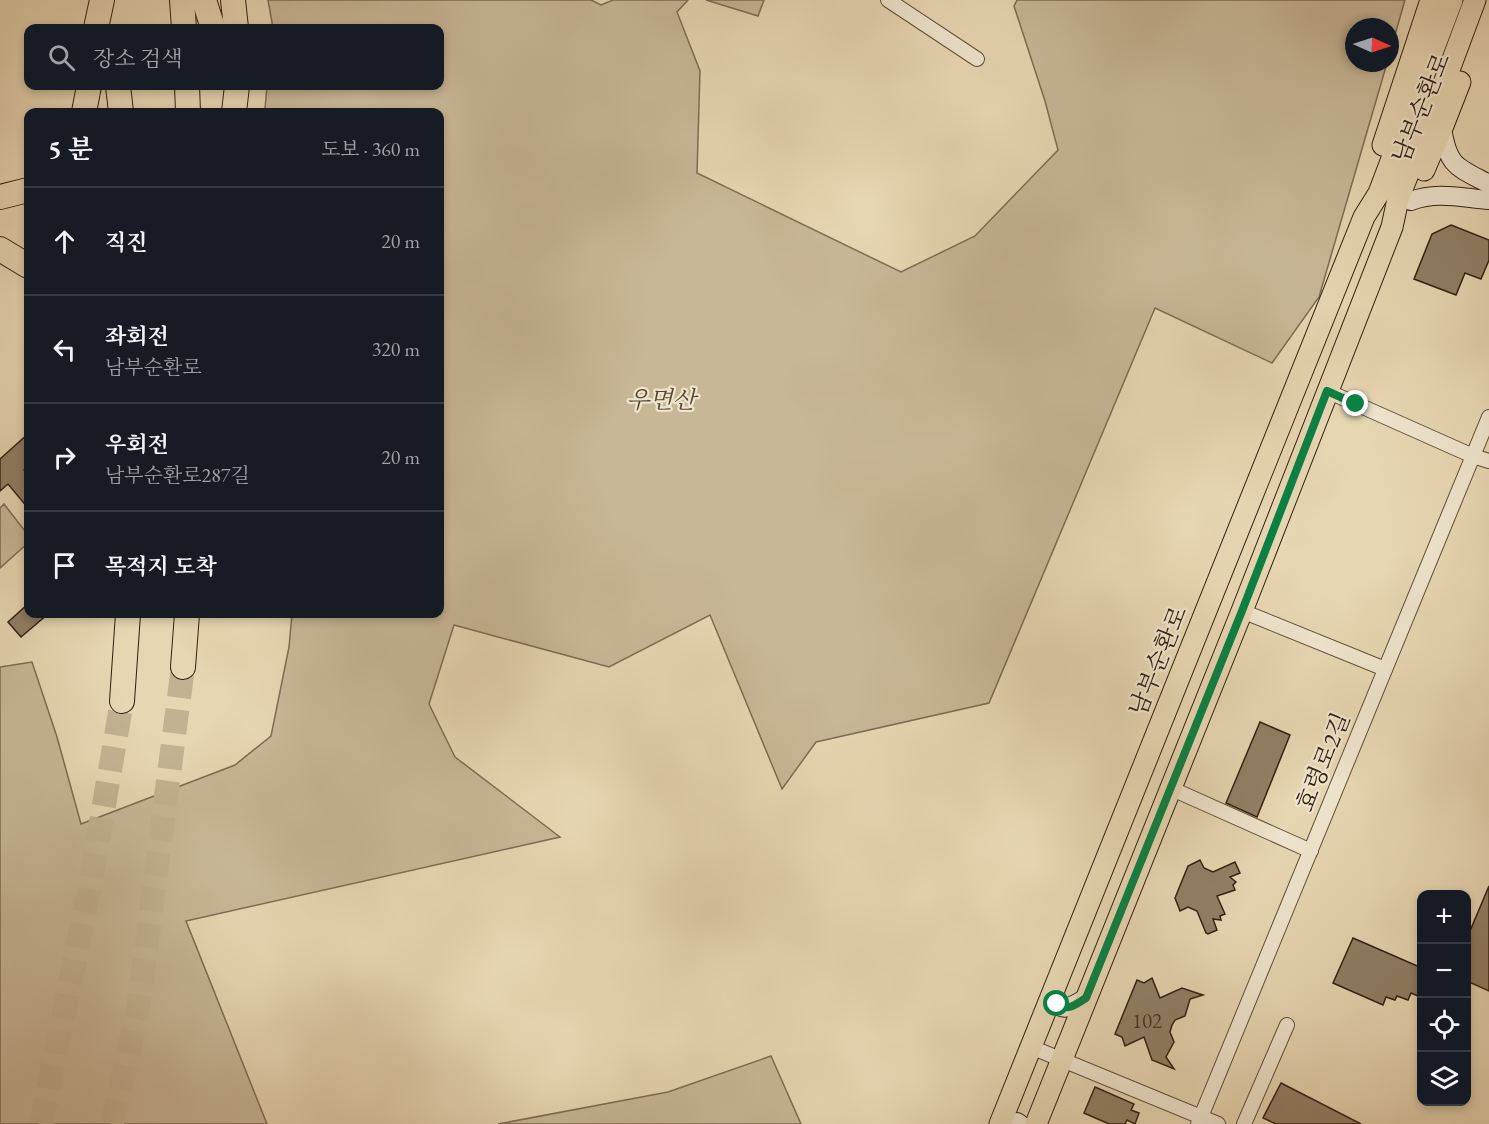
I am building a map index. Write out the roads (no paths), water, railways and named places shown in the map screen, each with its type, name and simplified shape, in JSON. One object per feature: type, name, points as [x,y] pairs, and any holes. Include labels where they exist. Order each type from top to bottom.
[{"type":"highway","points":[[97,24],[102,0]]},
{"type":"highway","points":[[108,0],[111,24]]},
{"type":"highway","points":[[182,0],[184,24]]},
{"type":"highway","points":[[204,0],[212,24]]},
{"type":"highway","points":[[233,0],[236,24]]},
{"type":"highway","points":[[85,108],[88,90]]},
{"type":"highway","points":[[118,90],[121,108]]},
{"type":"highway","points":[[187,90],[188,108]]},
{"type":"highway","points":[[219,108],[220,90]]},
{"type":"highway","points":[[234,108],[237,90]]},
{"type":"highway","points":[[0,197],[24,191]]},
{"type":"highway","points":[[0,234],[24,244]]},
{"type":"highway","points":[[0,249],[24,264]]},
{"type":"highway","points":[[122,701],[128,618]]},
{"type":"highway","points":[[183,667],[187,618]]},
{"type":"main road","name":"남부순환로","points":[[1364,217],[1371,179],[1431,0]]},
{"type":"main road","name":"남부순환로","points":[[1000,1124],[1364,217],[1379,193],[1452,0]]},
{"type":"main road","name":"남부순환로","points":[[1036,1124],[1242,611],[1392,227],[1398,199],[1475,0]]},
{"type":"main road","name":"남부순환로","points":[[1392,227],[1411,201],[1442,128],[1489,4]]},
{"type":"main road","points":[[1442,128],[1447,152],[1456,166],[1489,184]]},
{"type":"main road","points":[[1411,201],[1423,196],[1443,195],[1489,200]]},
{"type":"main road","points":[[1055,988],[1055,998],[1060,1007],[1070,1007],[1086,998]]},
{"type":"main road","points":[[1011,1124],[1017,1122],[1020,1124]]},
{"type":"street","points":[[888,0],[977,59]]},
{"type":"street","points":[[1327,391],[1489,461]]},
{"type":"street","name":"효령로2길","points":[[1200,1120],[1489,417]]},
{"type":"street","points":[[1242,611],[1385,669]]},
{"type":"street","points":[[1170,788],[1311,851]]},
{"type":"street","points":[[1244,1124],[1287,1025]]},
{"type":"street","points":[[1031,1047],[1200,1120],[1218,1124]]},
{"type":"tunnel","points":[[112,1124],[138,1010],[183,667]]},
{"type":"tunnel","points":[[41,1124],[89,891],[122,701]]},
{"type":"park label","name":"우면산","points":[[661,400]]}]
